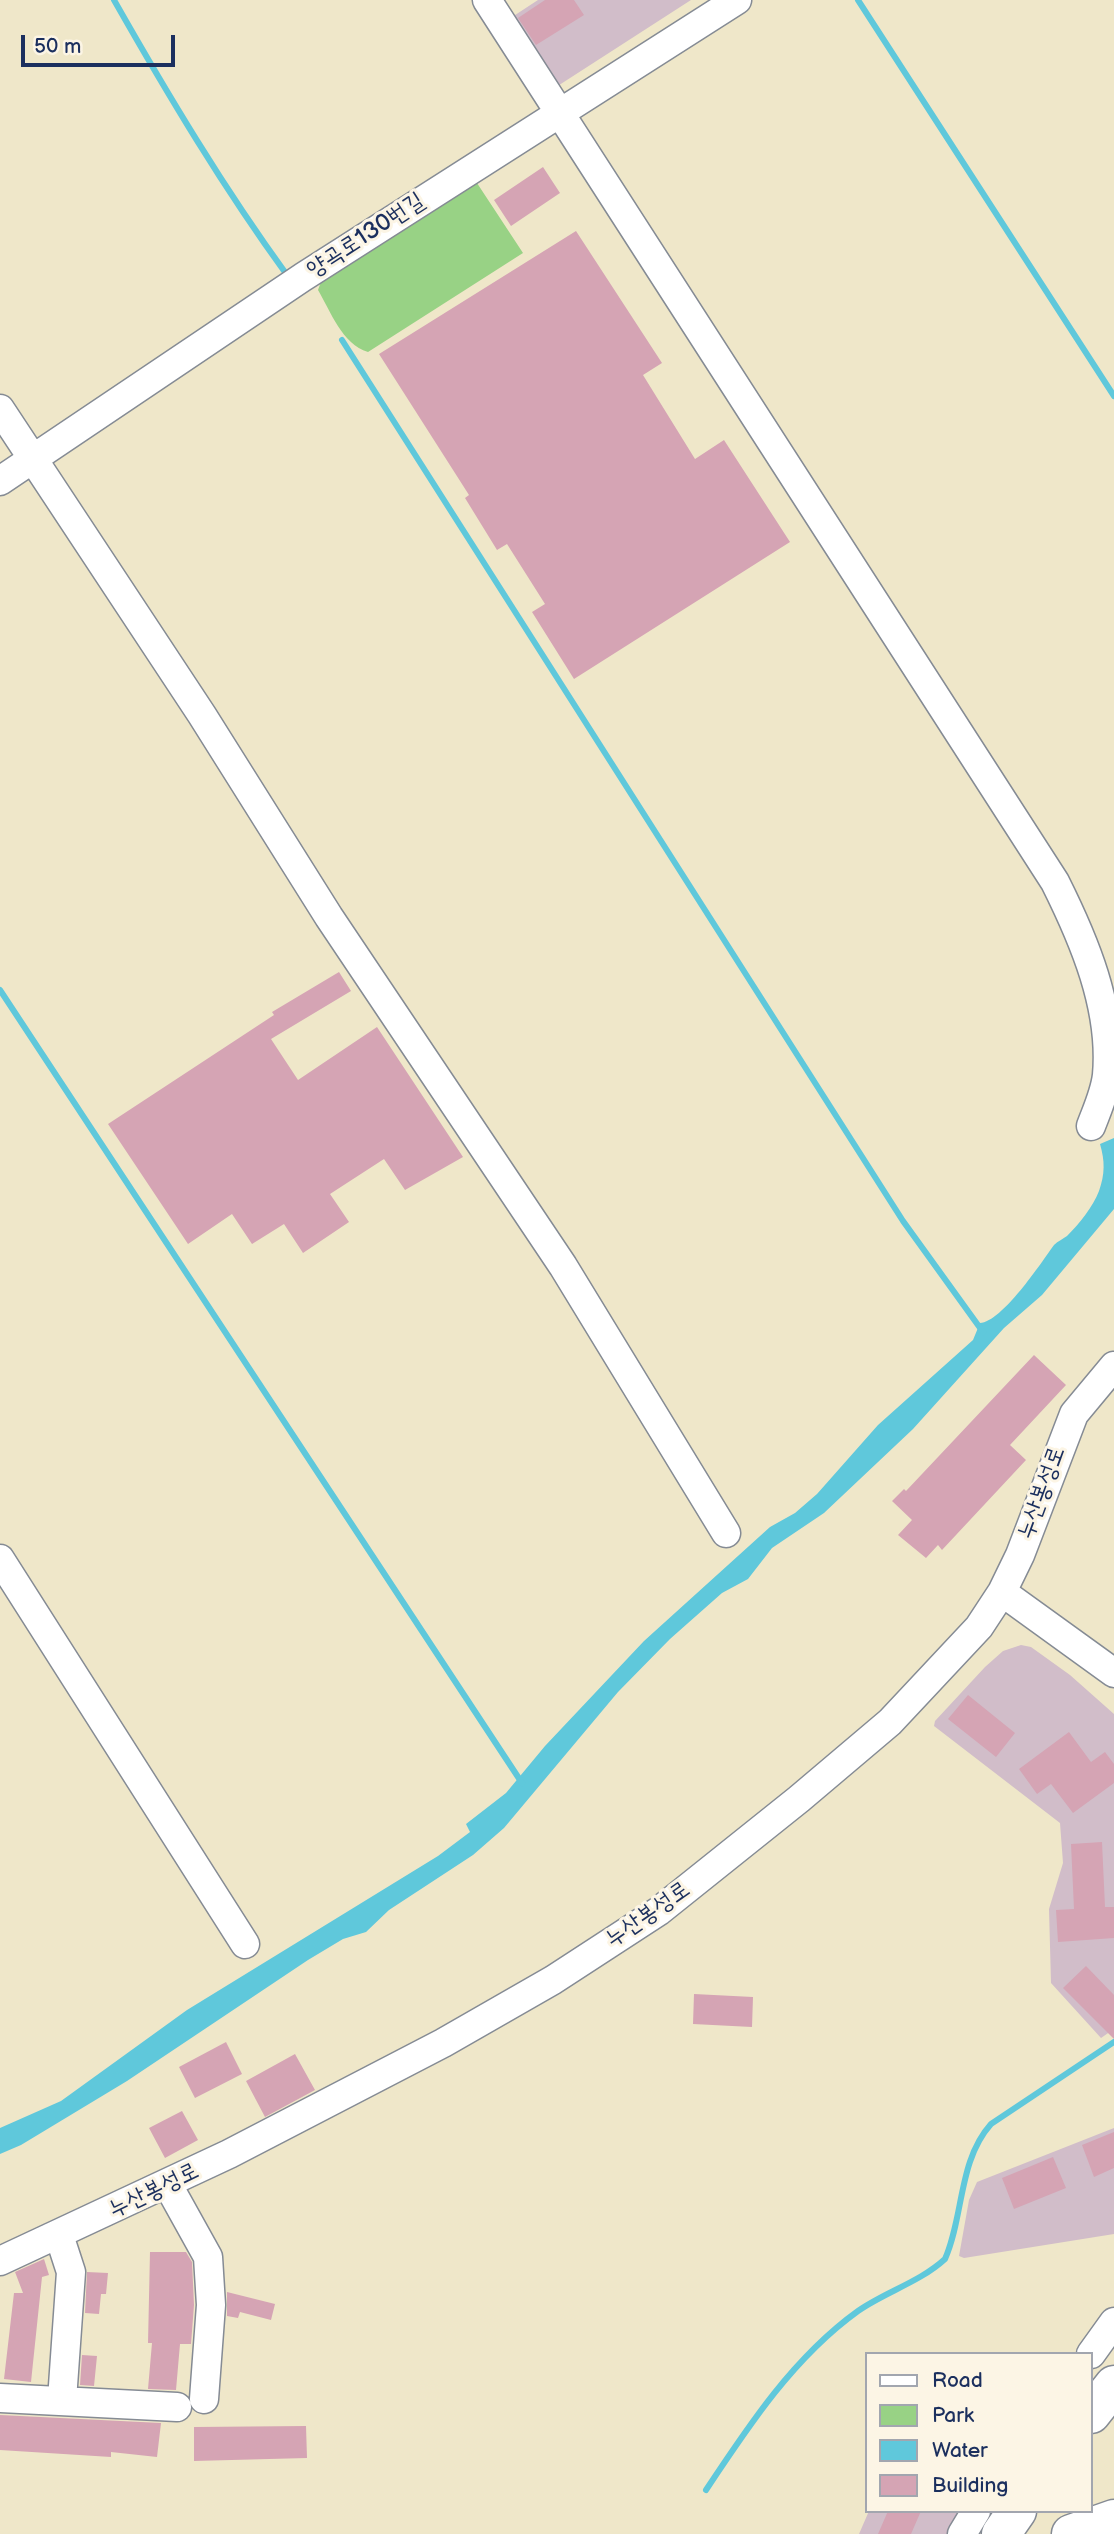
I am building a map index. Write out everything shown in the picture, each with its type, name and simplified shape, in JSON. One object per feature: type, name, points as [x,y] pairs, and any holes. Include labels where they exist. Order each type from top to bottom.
[{"type":"highway","points":[[1093,2411],[1114,2385]]},
{"type":"highway","points":[[1001,2534],[1016,2513]]},
{"type":"highway","points":[[1071,2534],[1114,2519]]},
{"type":"street","points":[[488,0],[560,116],[1055,882],[1106,989],[1107,1076],[1091,1126]]},
{"type":"street","name":"양곡로130번길","points":[[0,481],[314,270],[560,116],[737,0]]},
{"type":"street","points":[[0,409],[329,917],[562,1266],[726,1533]]},
{"type":"street","name":"누산봉성로","points":[[0,2261],[167,2185],[443,2043],[553,1980],[659,1910],[880,1730],[947,1664],[979,1627],[1002,1592],[1030,1529],[1065,1431],[1090,1391],[1114,1366]]},
{"type":"street","points":[[0,1559],[245,1944]]},
{"type":"street","points":[[1002,1592],[1114,1673]]},
{"type":"street","points":[[0,2398],[191,2403],[211,2305],[208,2257],[167,2185]]},
{"type":"street","points":[[59,2235],[71,2272],[62,2400]]},
{"type":"street","points":[[1092,2352],[1114,2322]]},
{"type":"street","points":[[962,2534],[975,2513]]},
{"type":"shaded area","points":[[538,0],[691,0],[553,89],[509,19]]},
{"type":"shaded area","points":[[1021,1645],[1031,1647],[1070,1675],[1114,1714],[1114,2029],[1101,2038],[1051,1983],[1049,1909],[1063,1863],[1060,1823],[934,1726],[935,1721],[985,1667],[1003,1651]]},
{"type":"shaded area","points":[[1114,2128],[1114,2234],[964,2258],[959,2256],[969,2200],[977,2182]]},
{"type":"shaded area","points":[[868,2513],[964,2513],[951,2534],[859,2534]]},
{"type":"green space","points":[[475,180],[523,253],[368,352],[359,348],[344,335],[318,290],[322,279]]},
{"type":"water","points":[[1114,1138],[1114,1209],[1042,1295],[1004,1328],[913,1429],[824,1513],[772,1548],[748,1579],[722,1593],[670,1639],[618,1692],[504,1828],[473,1855],[389,1910],[366,1932],[343,1939],[308,1960],[127,2081],[21,2145],[0,2154],[0,2128],[61,2101],[187,2010],[438,1856],[470,1832],[466,1824],[506,1793],[545,1746],[644,1641],[770,1527],[795,1513],[817,1494],[878,1425],[973,1340],[980,1323],[989,1320],[1010,1303],[1054,1245],[1067,1236],[1089,1209],[1102,1179],[1100,1144]]},
{"type":"building","points":[[545,0],[574,0],[584,15],[536,45],[518,18]]},
{"type":"building","points":[[543,167],[560,193],[511,226],[494,200]]},
{"type":"building","points":[[576,231],[662,363],[643,375],[695,459],[724,440],[790,542],[574,679],[532,612],[545,604],[507,544],[497,550],[465,498],[469,495],[379,354]]},
{"type":"building","points":[[339,972],[351,991],[271,1039],[298,1080],[377,1027],[463,1157],[405,1190],[384,1159],[330,1194],[349,1222],[303,1253],[284,1224],[252,1244],[232,1214],[188,1244],[108,1124],[274,1015],[272,1012]]},
{"type":"building","points":[[1034,1355],[1066,1385],[1010,1445],[1026,1460],[942,1550],[938,1545],[926,1558],[898,1535],[912,1520],[892,1501],[904,1489],[906,1491]]},
{"type":"building","points":[[968,1695],[1015,1733],[996,1757],[948,1719]]},
{"type":"building","points":[[1069,1732],[1091,1762],[1105,1752],[1114,1764],[1114,1783],[1073,1813],[1051,1784],[1037,1794],[1019,1769]]},
{"type":"building","points":[[1102,1842],[1105,1907],[1114,1907],[1114,1938],[1058,1942],[1056,1910],[1074,1909],[1071,1844]]},
{"type":"building","points":[[1086,1966],[1114,1995],[1114,2039],[1063,1988]]},
{"type":"building","points":[[694,1994],[753,1997],[752,2027],[693,2024]]},
{"type":"building","points":[[226,2042],[242,2074],[195,2098],[179,2067]]},
{"type":"building","points":[[295,2054],[315,2090],[265,2117],[246,2081]]},
{"type":"building","points":[[182,2111],[198,2140],[165,2158],[149,2128]]},
{"type":"building","points":[[1114,2132],[1114,2168],[1094,2177],[1082,2145]]},
{"type":"building","points":[[1053,2157],[1066,2188],[1014,2209],[1002,2178]]},
{"type":"building","points":[[150,2252],[186,2252],[192,2262],[194,2305],[191,2344],[180,2344],[176,2390],[148,2389],[152,2343],[148,2343]]},
{"type":"building","points":[[44,2259],[49,2275],[42,2277],[31,2382],[4,2379],[14,2293],[23,2293],[15,2272]]},
{"type":"building","points":[[87,2272],[108,2273],[106,2294],[101,2294],[99,2314],[85,2313]]},
{"type":"building","points":[[227,2292],[275,2304],[271,2320],[240,2312],[238,2318],[227,2316]]},
{"type":"building","points":[[82,2355],[97,2356],[94,2386],[80,2385]]},
{"type":"building","points":[[0,2415],[161,2423],[157,2457],[111,2452],[111,2457],[0,2450]]},
{"type":"building","points":[[306,2426],[307,2458],[194,2461],[194,2427]]},
{"type":"building","points":[[887,2513],[920,2513],[911,2534],[878,2534]]},
{"type":"waterway","points":[[114,0],[197,140],[287,275]]},
{"type":"waterway","points":[[858,0],[1114,396]]},
{"type":"waterway","points":[[342,340],[903,1221],[983,1332]]},
{"type":"waterway","points":[[0,990],[522,1783]]},
{"type":"waterway","points":[[706,2490],[774,2393],[813,2349],[858,2311],[925,2274],[945,2259],[956,2225],[967,2172],[980,2139],[991,2124],[1114,2042]]}]
